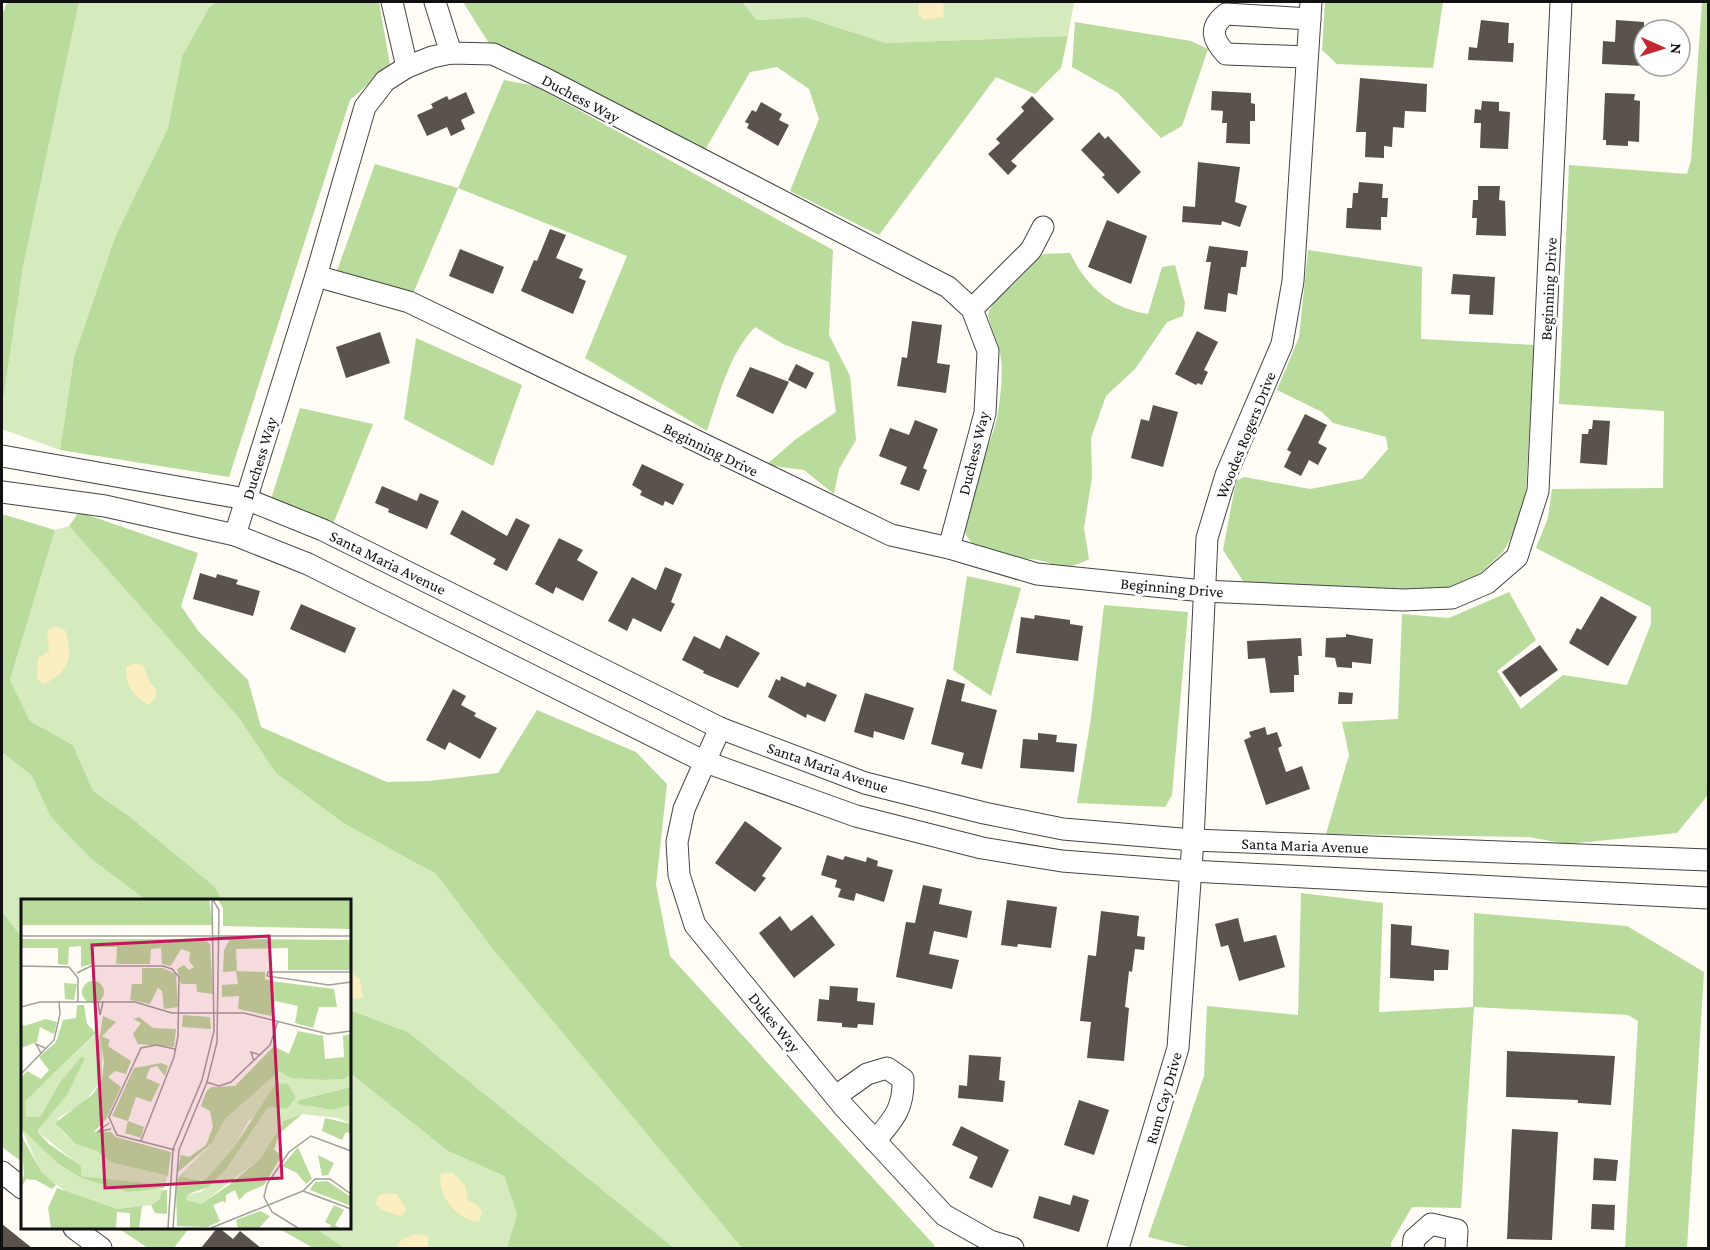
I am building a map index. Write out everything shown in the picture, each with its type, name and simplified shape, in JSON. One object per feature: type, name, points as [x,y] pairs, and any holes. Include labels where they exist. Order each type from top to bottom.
[{"type":"street","points":[[392,2],[407,67]]},
{"type":"street","points":[[435,2],[451,52]]},
{"type":"street","name":"Beginning Drive","points":[[316,276],[409,302],[891,535],[949,548],[1037,574],[1203,591],[1403,600],[1452,598],[1487,583],[1517,558],[1538,491],[1561,2]]},
{"type":"street","points":[[1307,57],[1226,54],[1215,42],[1214,32],[1220,19],[1226,14],[1310,10]]},
{"type":"street","name":"Woodes Rogers Drive","points":[[1191,871],[1207,538],[1226,475],[1282,344],[1293,281],[1310,10]]},
{"type":"street","name":"Duchess Way","points":[[235,535],[316,276],[365,106],[385,81],[407,67],[451,52],[492,54],[546,79],[948,287],[972,309],[988,351],[985,413],[949,548]]},
{"type":"street","points":[[972,309],[1032,250],[1043,226]]},
{"type":"street","name":"Santa Maria Avenue","points":[[2,456],[246,499],[323,530],[720,728],[865,783],[984,813],[1063,829],[1193,840],[1708,860]]},
{"type":"street","name":"Santa Maria Avenue","points":[[2,492],[105,506],[235,535],[308,564],[703,761],[856,816],[982,848],[1062,861],[1191,871],[1708,898]]},
{"type":"street","name":"Dukes Way","points":[[720,728],[703,761],[684,809],[677,842],[679,875],[695,925],[836,1096],[944,1215],[990,1241],[1013,1248]]},
{"type":"street","name":"Rum Cay Drive","points":[[1118,1248],[1178,1048],[1191,871]]},
{"type":"street","points":[[836,1096],[867,1074],[887,1068],[903,1079],[903,1099],[891,1123],[875,1141]]},
{"type":"street","points":[[2,1172],[21,1187]]},
{"type":"street","points":[[1413,1248],[1414,1239],[1431,1224],[1457,1230],[1456,1248]]},
{"type":"street","points":[[77,1229],[101,1248]]},
{"type":"green space","points":[[7,2],[79,2],[23,267],[2,408],[2,16]]},
{"type":"green space","points":[[79,2],[216,2],[209,8],[182,56],[168,128],[115,237],[74,357],[60,450],[2,429],[2,408],[23,267]]},
{"type":"green space","points":[[216,2],[379,2],[390,65],[350,100],[229,477],[60,450],[74,357],[115,237],[168,128],[182,56],[209,8]]},
{"type":"green space","points":[[463,2],[742,2],[757,20],[805,17],[886,43],[1068,36],[1061,68],[1035,94],[996,77],[879,235],[790,191],[819,119],[809,89],[777,67],[750,72],[705,150],[490,45]]},
{"type":"green space","points":[[742,2],[1074,2],[1068,36],[886,43],[805,17],[757,20]]},
{"type":"green space","points":[[1325,2],[1443,2],[1433,68],[1337,64],[1322,50]]},
{"type":"green space","points":[[1702,2],[1708,2],[1708,795],[1677,833],[1567,844],[1529,837],[1326,834],[1349,755],[1342,722],[1398,719],[1402,614],[1449,618],[1509,592],[1536,640],[1497,671],[1521,709],[1563,675],[1627,685],[1651,624],[1651,607],[1536,548],[1548,518],[1552,489],[1663,488],[1664,411],[1559,404],[1569,165],[1687,174],[1691,160]]},
{"type":"green space","points":[[1075,22],[1191,41],[1208,49],[1182,126],[1161,138],[1118,93],[1072,67]]},
{"type":"green space","points":[[504,80],[535,86],[833,250],[829,335],[850,376],[856,440],[839,469],[834,494],[804,470],[766,465],[796,439],[836,412],[829,362],[783,344],[755,327],[738,350],[732,363],[707,431],[585,358],[627,256],[458,188]]},
{"type":"green space","points":[[375,164],[458,188],[412,296],[337,271]]},
{"type":"green space","points":[[1308,250],[1422,267],[1421,339],[1534,345],[1526,491],[1517,527],[1503,552],[1475,578],[1444,590],[1245,584],[1223,550],[1236,481],[1244,477],[1310,489],[1362,479],[1388,449],[1386,437],[1333,423],[1322,412],[1277,390],[1299,337]]},
{"type":"green space","points":[[1070,253],[1084,276],[1101,294],[1122,307],[1148,314],[1162,267],[1175,265],[1185,303],[1183,316],[1167,322],[1135,369],[1106,396],[1091,438],[1092,477],[1084,528],[1089,559],[1079,564],[1063,566],[992,554],[972,543],[964,527],[965,508],[992,436],[1000,397],[1001,355],[988,314],[999,290],[1011,287],[1043,254]]},
{"type":"green space","points":[[416,338],[522,385],[493,466],[404,419]]},
{"type":"green space","points":[[300,408],[373,424],[332,527],[270,502]]},
{"type":"green space","points":[[79,512],[198,553],[181,606],[199,632],[248,680],[261,727],[387,782],[429,781],[498,773],[537,710],[636,752],[667,784],[656,885],[670,956],[935,1246],[933,1248],[742,1248],[492,948],[436,874],[343,823],[276,773],[239,718],[69,526]]},
{"type":"green space","points":[[2,514],[55,530],[10,680],[30,721],[73,745],[93,791],[129,816],[215,887],[221,899],[145,899],[90,858],[50,816],[32,776],[2,752]]},
{"type":"green space","points":[[69,526],[239,718],[276,773],[343,823],[436,874],[492,948],[742,1248],[674,1248],[408,1032],[351,1010],[351,899],[221,899],[215,887],[129,816],[93,791],[73,745],[30,721],[10,680],[55,530]]},
{"type":"green space","points":[[967,576],[1021,588],[991,696],[953,670]]},
{"type":"green space","points":[[1104,605],[1188,612],[1172,795],[1165,807],[1077,803],[1091,718]]},
{"type":"green space","points":[[2,752],[32,776],[50,816],[90,858],[145,899],[21,899],[21,937],[2,911]]},
{"type":"green space","points":[[1301,893],[1383,903],[1379,1012],[1473,1007],[1474,913],[1627,926],[1704,972],[1687,1248],[1625,1248],[1638,1021],[1628,1015],[1474,1007],[1461,1208],[1412,1207],[1391,1243],[1391,1248],[1193,1248],[1148,1237],[1204,1076],[1207,1006],[1298,1015]]},
{"type":"green space","points":[[2,911],[21,937],[21,1161],[2,1147]]},
{"type":"green space","points":[[351,1010],[408,1032],[674,1248],[507,1248],[517,1214],[504,1176],[448,1151],[351,1074]]},
{"type":"green space","points":[[351,1074],[448,1151],[504,1176],[517,1214],[507,1248],[345,1248],[316,1229],[351,1229]]},
{"type":"green space","points":[[120,1229],[188,1229],[174,1248],[148,1248]]},
{"type":"green space","points":[[280,1229],[316,1229],[345,1248],[313,1248]]},
{"type":"sand","points":[[919,2],[943,2],[944,17],[924,20],[918,13]]},
{"type":"sand","points":[[56,626],[65,630],[69,656],[64,669],[44,684],[37,679],[38,658],[49,651],[47,631]]},
{"type":"sand","points":[[134,663],[143,665],[149,681],[156,689],[156,698],[149,705],[135,694],[127,680],[126,667]]},
{"type":"sand","points":[[351,973],[360,979],[363,998],[351,999]]},
{"type":"sand","points":[[453,1173],[465,1185],[468,1200],[476,1204],[482,1212],[479,1222],[456,1212],[445,1198],[440,1182],[441,1174]]},
{"type":"sand","points":[[397,1194],[407,1210],[401,1216],[382,1210],[375,1203],[379,1195]]},
{"type":"sand","points":[[415,1234],[428,1236],[428,1248],[397,1248],[400,1241]]},
{"type":"building","points":[[1481,20],[1509,23],[1508,43],[1514,43],[1513,62],[1468,60],[1469,47],[1477,48]]},
{"type":"building","points":[[1616,20],[1632,21],[1632,65],[1602,64],[1603,41],[1615,42]]},
{"type":"building","points":[[1360,78],[1427,84],[1426,112],[1405,111],[1404,128],[1393,127],[1392,147],[1384,146],[1384,158],[1365,157],[1366,132],[1356,132]]},
{"type":"building","points":[[1212,91],[1251,93],[1251,103],[1255,104],[1255,121],[1250,121],[1250,144],[1226,143],[1227,123],[1222,123],[1223,111],[1211,110]]},
{"type":"building","points":[[466,92],[475,113],[461,120],[465,129],[451,136],[447,127],[427,136],[417,115],[433,108],[431,104],[447,96],[449,100]]},
{"type":"building","points":[[1605,93],[1635,94],[1634,100],[1640,101],[1639,142],[1628,141],[1628,146],[1606,145],[1606,140],[1603,140]]},
{"type":"building","points":[[1032,96],[1054,119],[1011,161],[1017,166],[1008,175],[988,154],[1000,143],[996,139],[1024,111],[1021,107]]},
{"type":"building","points":[[1482,101],[1499,102],[1499,111],[1510,112],[1508,149],[1480,148],[1481,123],[1474,123],[1475,109],[1481,110]]},
{"type":"building","points":[[761,102],[782,114],[779,120],[789,125],[778,146],[747,128],[749,124],[745,122],[752,110],[756,112]]},
{"type":"building","points":[[1099,132],[1105,139],[1108,136],[1141,172],[1118,194],[1102,177],[1105,175],[1081,150]]},
{"type":"building","points":[[1198,162],[1240,167],[1235,202],[1247,206],[1240,227],[1222,221],[1221,225],[1182,222],[1183,206],[1195,207]]},
{"type":"building","points":[[1359,182],[1383,184],[1382,198],[1388,198],[1387,217],[1381,217],[1381,230],[1346,228],[1347,208],[1352,208],[1353,193],[1358,193]]},
{"type":"building","points":[[1478,186],[1500,186],[1499,200],[1505,201],[1506,236],[1476,235],[1477,218],[1472,218],[1473,200],[1478,200]]},
{"type":"building","points":[[1107,220],[1147,236],[1131,284],[1088,267]]},
{"type":"building","points":[[550,229],[566,235],[556,258],[583,269],[579,278],[586,281],[573,314],[521,291]]},
{"type":"building","points":[[1209,246],[1248,251],[1246,267],[1241,267],[1237,295],[1228,293],[1226,312],[1204,309],[1211,262],[1206,262]]},
{"type":"building","points":[[460,249],[504,267],[493,294],[449,276]]},
{"type":"building","points":[[1453,274],[1495,277],[1493,315],[1469,314],[1470,295],[1451,294]]},
{"type":"building","points":[[912,321],[942,325],[937,363],[950,365],[946,393],[897,386],[902,357],[907,358]]},
{"type":"building","points":[[1197,331],[1218,342],[1204,370],[1208,372],[1202,385],[1198,383],[1196,385],[1175,374]]},
{"type":"building","points":[[380,332],[390,363],[346,378],[336,347]]},
{"type":"building","points":[[796,364],[814,373],[806,389],[788,380]]},
{"type":"building","points":[[750,367],[789,382],[773,414],[736,396]]},
{"type":"building","points":[[1153,405],[1178,412],[1163,467],[1131,458],[1141,419],[1149,421]]},
{"type":"building","points":[[1305,414],[1327,425],[1318,443],[1327,448],[1318,465],[1309,460],[1301,476],[1284,467],[1291,452],[1287,450]]},
{"type":"building","points":[[915,420],[938,429],[923,468],[927,470],[919,491],[900,484],[907,467],[879,456],[890,428],[909,435]]},
{"type":"building","points":[[1593,420],[1610,421],[1607,465],[1580,463],[1582,434],[1588,434],[1589,429],[1592,429]]},
{"type":"building","points":[[642,464],[684,484],[673,505],[665,501],[663,506],[640,495],[642,491],[632,485]]},
{"type":"building","points":[[382,486],[417,501],[420,493],[439,501],[427,529],[388,512],[389,509],[375,503]]},
{"type":"building","points":[[462,510],[507,536],[516,518],[530,525],[507,571],[493,564],[496,559],[450,534]]},
{"type":"building","points":[[559,538],[583,550],[577,560],[598,572],[583,601],[556,587],[553,594],[535,584]]},
{"type":"building","points":[[665,567],[682,574],[671,602],[675,604],[661,632],[633,618],[627,631],[608,621],[632,577],[656,590]]},
{"type":"building","points":[[200,573],[216,578],[217,574],[238,580],[236,584],[260,591],[253,616],[193,599]]},
{"type":"building","points":[[1601,596],[1637,617],[1608,666],[1569,643],[1577,628],[1581,630]]},
{"type":"building","points":[[301,604],[356,628],[345,653],[290,629]]},
{"type":"building","points":[[1035,615],[1070,620],[1070,624],[1083,626],[1078,661],[1016,653],[1021,617],[1034,619]]},
{"type":"building","points":[[1346,634],[1373,639],[1371,664],[1352,662],[1352,668],[1337,667],[1335,658],[1325,657],[1326,638],[1346,637]]},
{"type":"building","points":[[726,635],[760,653],[738,688],[703,673],[704,671],[682,660],[694,636],[720,649]]},
{"type":"building","points":[[1301,638],[1302,656],[1298,656],[1299,675],[1294,675],[1294,692],[1270,693],[1265,658],[1248,659],[1247,641]]},
{"type":"building","points":[[1540,645],[1558,670],[1520,697],[1502,672]]},
{"type":"building","points":[[781,676],[805,687],[807,682],[837,695],[825,722],[807,714],[806,718],[768,697],[776,679],[780,681]]},
{"type":"building","points":[[947,679],[965,684],[961,701],[997,710],[982,769],[961,764],[964,753],[931,744]]},
{"type":"building","points":[[453,689],[466,696],[461,705],[476,713],[474,716],[497,728],[480,759],[449,742],[445,750],[426,740]]},
{"type":"building","points":[[1339,692],[1353,693],[1352,704],[1338,704]]},
{"type":"building","points":[[865,693],[914,708],[904,740],[874,731],[873,738],[854,732]]},
{"type":"building","points":[[1265,727],[1267,735],[1277,732],[1282,746],[1278,748],[1286,772],[1302,766],[1310,789],[1266,805],[1244,740],[1251,737],[1249,732]]},
{"type":"building","points":[[1038,733],[1057,735],[1056,742],[1077,744],[1074,772],[1020,768],[1023,739],[1038,740]]},
{"type":"building","points":[[745,821],[782,848],[762,876],[766,878],[755,892],[715,863]]},
{"type":"building","points":[[827,855],[843,860],[845,856],[866,862],[867,857],[878,861],[877,866],[893,870],[884,902],[856,893],[854,901],[838,897],[841,889],[835,887],[837,880],[821,875]]},
{"type":"building","points":[[923,885],[942,889],[939,904],[972,911],[967,938],[934,931],[929,954],[959,960],[952,989],[896,977],[906,922],[915,923]]},
{"type":"building","points":[[1007,900],[1057,907],[1051,948],[1018,944],[1017,947],[1001,945]]},
{"type":"building","points":[[1101,911],[1139,916],[1137,936],[1145,937],[1144,950],[1135,949],[1132,972],[1129,971],[1125,1007],[1129,1008],[1124,1061],[1087,1058],[1091,1022],[1080,1021],[1088,955],[1096,956]]},
{"type":"building","points":[[812,915],[835,945],[794,978],[759,933],[780,916],[791,931]]},
{"type":"building","points":[[1238,918],[1244,942],[1276,935],[1285,967],[1239,981],[1228,945],[1221,947],[1215,924]]},
{"type":"building","points":[[1391,924],[1412,926],[1411,945],[1449,950],[1448,970],[1434,970],[1434,981],[1390,978]]},
{"type":"building","points":[[830,986],[858,988],[857,1001],[875,1003],[873,1025],[858,1024],[857,1028],[842,1027],[842,1023],[817,1021],[819,999],[829,1000]]},
{"type":"building","points":[[1507,1051],[1615,1056],[1611,1105],[1578,1103],[1578,1100],[1506,1097]]},
{"type":"building","points":[[969,1055],[1001,1057],[999,1080],[1005,1081],[1003,1102],[958,1098],[959,1085],[967,1086]]},
{"type":"building","points":[[1079,1100],[1109,1110],[1094,1155],[1064,1145]]},
{"type":"building","points":[[961,1126],[1009,1150],[992,1188],[969,1178],[978,1157],[952,1145]]},
{"type":"building","points":[[1512,1129],[1558,1132],[1552,1240],[1507,1239]]},
{"type":"building","points":[[1594,1158],[1618,1160],[1616,1181],[1593,1180]]},
{"type":"building","points":[[1073,1195],[1089,1200],[1079,1232],[1033,1218],[1039,1196],[1070,1205]]},
{"type":"building","points":[[1592,1204],[1615,1205],[1614,1230],[1591,1229]]},
{"type":"building","points":[[2,1224],[32,1248],[2,1248]]},
{"type":"building","points":[[216,1229],[220,1229],[233,1239],[240,1231],[261,1248],[201,1248]]}]
